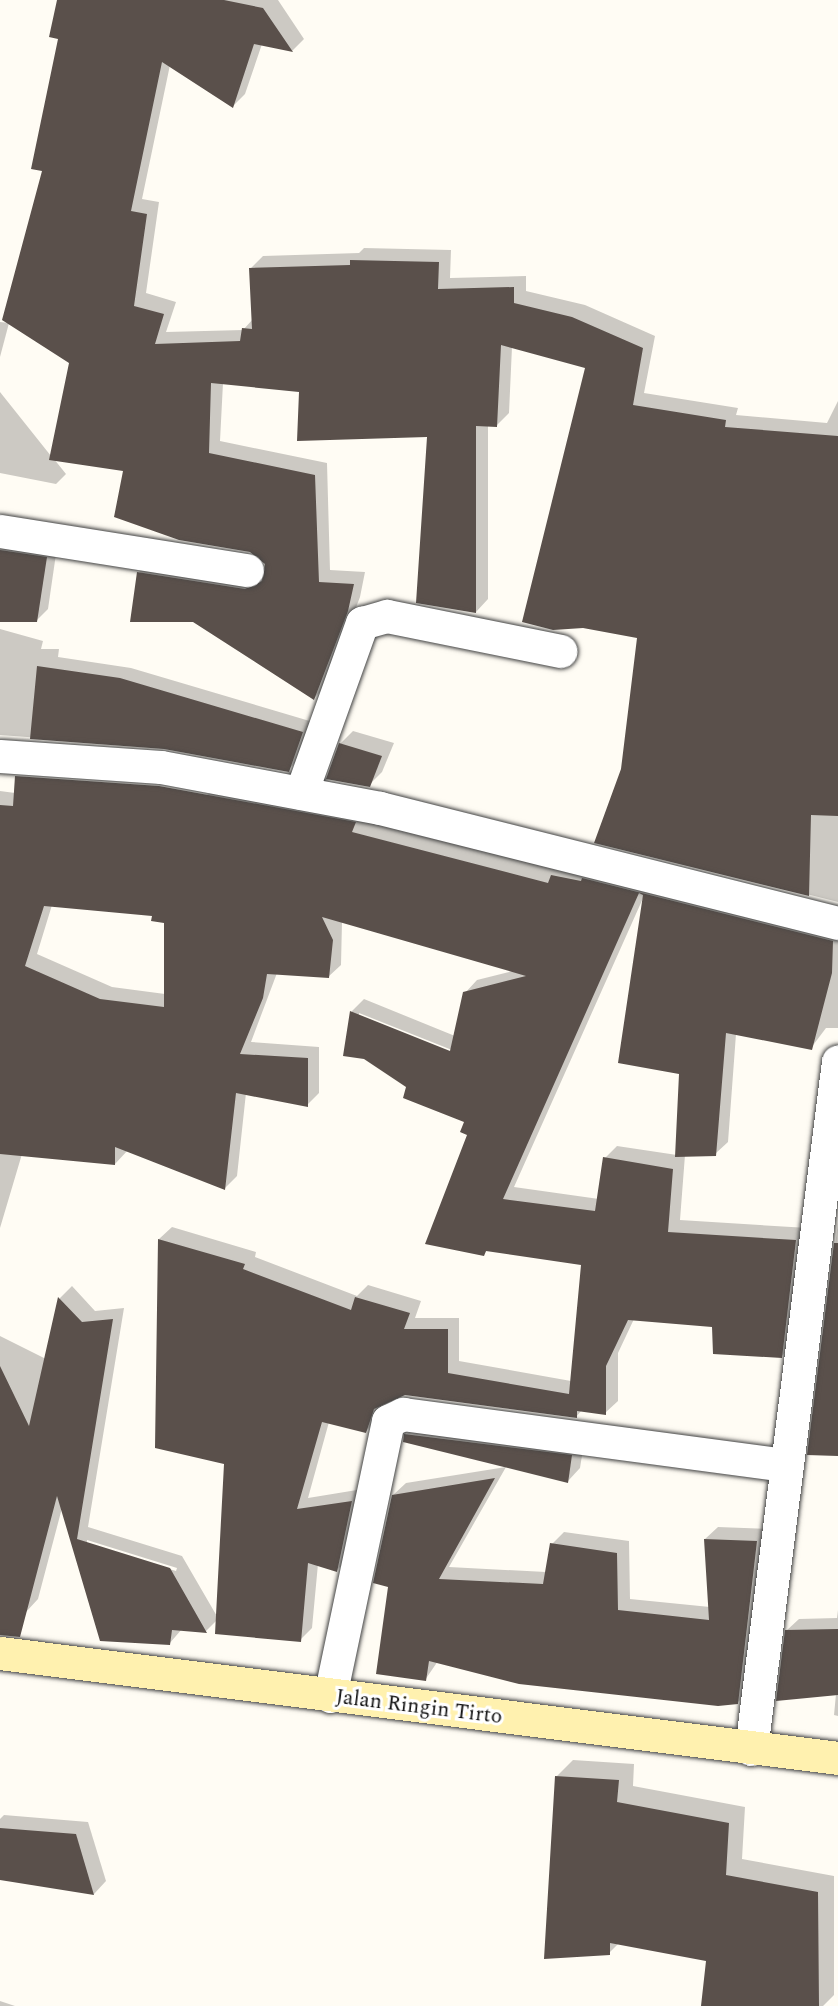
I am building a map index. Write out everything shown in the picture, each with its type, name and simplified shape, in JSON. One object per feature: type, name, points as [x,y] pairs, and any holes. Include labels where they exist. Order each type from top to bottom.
[{"type":"street","points":[[0,531],[247,570]]},
{"type":"street","points":[[301,793],[362,623],[387,616],[561,651]]},
{"type":"street","points":[[0,756],[161,767],[380,808],[838,923]]},
{"type":"street","points":[[751,1749],[838,1061]]},
{"type":"street","points":[[330,1696],[388,1421],[403,1414],[787,1465]]},
{"type":"street","name":"Jalan Ringin Tirto","points":[[0,1653],[751,1749],[838,1758]]},
{"type":"building","points":[[57,0],[224,0],[263,8],[293,52],[254,44],[233,108],[162,62],[131,211],[147,214],[134,306],[164,314],[155,344],[240,341],[242,328],[252,329],[249,268],[350,265],[350,260],[439,262],[438,289],[514,287],[514,303],[572,317],[643,348],[633,405],[726,420],[725,427],[838,436],[838,816],[811,815],[809,896],[594,843],[621,769],[637,638],[583,628],[553,630],[522,622],[585,368],[501,345],[497,427],[476,426],[476,613],[416,603],[427,437],[297,441],[299,392],[211,383],[209,453],[315,475],[319,582],[354,584],[348,611],[314,700],[193,622],[130,622],[137,572],[245,589],[262,581],[265,564],[250,552],[179,540],[114,517],[123,471],[49,460],[69,363],[2,320],[42,171],[31,169],[58,39],[49,37]]},
{"type":"building","points":[[0,550],[47,557],[37,622],[0,622]]},
{"type":"building","points":[[37,666],[120,678],[303,732],[289,772],[164,749],[30,739]]},
{"type":"building","points":[[339,743],[382,756],[370,787],[326,779]]},
{"type":"building","points":[[15,776],[159,786],[356,822],[352,832],[548,883],[551,875],[581,881],[582,878],[833,941],[832,973],[812,1050],[726,1033],[716,1156],[675,1157],[679,1074],[618,1063],[643,895],[639,893],[503,1199],[595,1211],[603,1157],[673,1169],[668,1232],[796,1240],[782,1358],[713,1354],[712,1327],[628,1320],[606,1366],[606,1415],[577,1411],[577,1418],[405,1395],[374,1409],[366,1433],[322,1422],[297,1509],[352,1501],[337,1572],[308,1563],[301,1642],[215,1634],[224,1464],[155,1448],[158,1239],[245,1264],[243,1269],[351,1310],[355,1297],[410,1313],[404,1329],[448,1329],[448,1373],[569,1394],[581,1265],[486,1251],[484,1256],[425,1244],[467,1135],[460,1132],[464,1122],[403,1098],[406,1087],[364,1059],[343,1056],[350,1011],[450,1051],[463,992],[526,976],[322,917],[333,940],[329,978],[267,974],[263,998],[240,1054],[308,1058],[308,1107],[236,1093],[225,1190],[115,1147],[115,1165],[0,1154],[0,805],[13,806]],"holes":[[[44,906],[152,916],[151,921],[164,923],[164,1007],[100,999],[25,966]]]},
{"type":"building","points":[[834,1243],[838,1243],[838,1456],[807,1455]]},
{"type":"building","points":[[58,1297],[82,1322],[113,1319],[77,1539],[170,1568],[207,1633],[172,1630],[170,1645],[100,1641],[57,1496],[20,1637],[0,1635],[0,1366],[29,1426]]},
{"type":"building","points":[[404,1434],[572,1455],[568,1483],[403,1442]]},
{"type":"building","points":[[495,1478],[439,1579],[543,1584],[550,1543],[617,1553],[618,1610],[709,1620],[704,1539],[757,1541],[738,1704],[718,1706],[519,1684],[429,1661],[426,1681],[376,1674],[388,1587],[373,1583],[392,1495]]},
{"type":"building","points":[[838,1629],[838,1695],[776,1701],[785,1630]]},
{"type":"building","points":[[555,1776],[619,1780],[617,1802],[729,1823],[726,1875],[818,1892],[819,2006],[701,2006],[706,1961],[610,1943],[610,1955],[544,1959]]},
{"type":"building","points":[[0,1828],[76,1834],[94,1895],[0,1880]]}]
